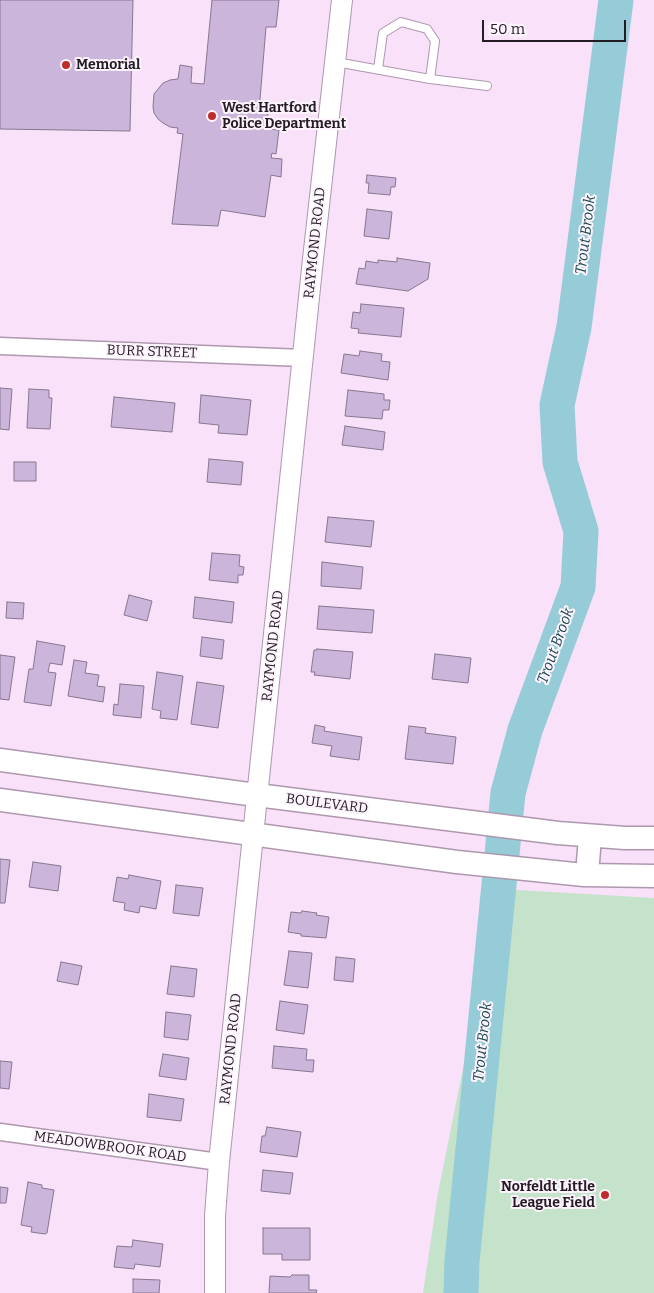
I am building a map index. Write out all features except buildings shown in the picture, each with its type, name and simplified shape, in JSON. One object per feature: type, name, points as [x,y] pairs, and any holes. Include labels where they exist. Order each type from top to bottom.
[{"type":"main road","name":"BOULEVARD","points":[[0,760],[558,833],[625,838],[654,838]]},
{"type":"main road","points":[[0,800],[457,862],[587,875],[654,876]]},
{"type":"main road","points":[[587,875],[590,836]]},
{"type":"street","name":"RAYMOND ROAD","points":[[216,1293],[215,1216],[219,1162],[342,0]]},
{"type":"street","name":"BURR STREET","points":[[0,346],[303,358]]},
{"type":"street","name":"MEADOWBROOK ROAD","points":[[0,1132],[219,1162]]},
{"type":"lane","points":[[378,69],[383,33],[401,22],[427,29],[435,41],[430,79]]},
{"type":"lane","points":[[335,62],[430,79],[487,86]]},
{"type":"green space","points":[[482,888],[654,898],[654,1293],[423,1293],[438,1193],[470,1034]]},
{"type":"waterway","name":"Trout Brook","points":[[461,1293],[462,1261],[508,793],[525,730],[578,587],[581,531],[560,462],[557,405],[574,327],[616,0]]},
{"type":"place","name":"Memorial","points":[[66,65]]},
{"type":"place","name":"West Hartford Police Department","points":[[212,116]]},
{"type":"place","name":"Norfeldt Little League Field","points":[[605,1195]]}]
